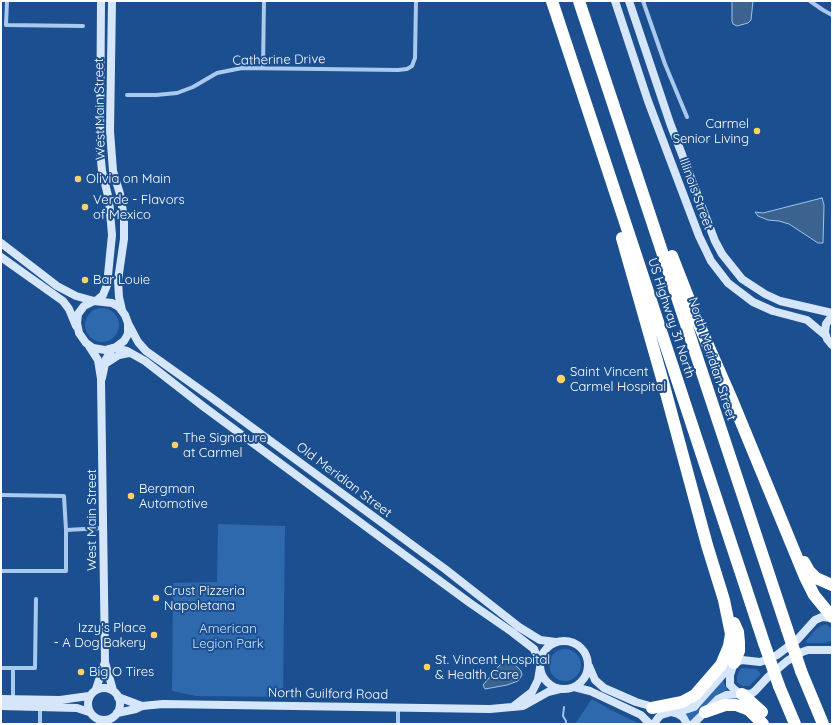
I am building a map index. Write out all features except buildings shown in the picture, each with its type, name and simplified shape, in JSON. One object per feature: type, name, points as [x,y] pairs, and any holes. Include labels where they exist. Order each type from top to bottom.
[{"type":"highway","name":"US Highway 31 North","points":[[552,1],[764,643],[794,724]]},
{"type":"highway","name":"North Meridian Street","points":[[579,1],[787,629],[823,724]]},
{"type":"highway","points":[[642,191],[661,226],[692,308],[808,584],[816,598],[832,618]]},
{"type":"highway","points":[[618,200],[618,225],[724,600],[731,634],[728,646],[718,668],[697,693],[691,698],[682,702],[652,708]]},
{"type":"highway","points":[[788,536],[809,571],[820,580],[832,586]]},
{"type":"highway","points":[[816,598],[832,608]]},
{"type":"highway","points":[[724,600],[735,623],[739,636],[739,652],[734,663]]},
{"type":"highway","points":[[742,694],[758,708],[770,724]]},
{"type":"highway","points":[[705,712],[725,705],[736,705],[749,710],[763,724]]},
{"type":"main road","name":"West Main Street","points":[[95,301],[103,295],[108,281],[112,235],[109,200],[102,170],[100,150],[101,1]]},
{"type":"main road","name":"West Main Street","points":[[112,1],[110,131],[113,170],[120,194],[124,218],[124,239],[118,280],[119,297],[122,310]]},
{"type":"main road","name":"Illinois Street","points":[[615,1],[648,101],[699,236],[711,261],[728,283],[753,302],[773,311],[807,320],[828,340]]},
{"type":"main road","name":"Illinois Street","points":[[629,1],[668,116],[715,241],[722,254],[742,279],[764,294],[780,301],[832,315]]},
{"type":"main road","points":[[1,243],[57,286],[76,296],[95,301],[112,303],[122,310],[129,328],[126,337],[120,346],[100,350],[89,346],[81,338],[70,312],[63,301],[1,257]]},
{"type":"main road","points":[[76,296],[92,297],[105,288]]},
{"type":"main road","points":[[77,328],[78,314],[84,306],[95,301]]},
{"type":"main road","points":[[832,315],[826,324],[828,340],[832,351]]},
{"type":"main road","name":"Old Meridian Street","points":[[128,323],[138,342],[146,352],[212,398],[383,524],[491,604],[519,627],[538,639],[556,642]]},
{"type":"main road","name":"West Main Street","points":[[89,346],[98,360],[101,379],[105,662],[115,693]]},
{"type":"main road","name":"West Main Street","points":[[101,379],[105,364],[113,348]]},
{"type":"main road","name":"Old Meridian Street","points":[[113,348],[130,352],[145,361],[193,399],[530,646],[536,653],[540,665]]},
{"type":"main road","points":[[105,364],[119,355],[130,352]]},
{"type":"main road","points":[[376,534],[383,524]]},
{"type":"main road","points":[[460,596],[472,597],[486,605],[491,604]]},
{"type":"main road","points":[[654,724],[661,715],[694,707],[724,672],[734,663],[745,660],[760,662],[769,659],[797,640],[815,620],[823,617],[832,618]]},
{"type":"main road","points":[[589,665],[585,678],[574,687],[568,689],[554,687],[548,682],[542,673],[540,665],[544,653],[549,646],[556,642],[569,641],[579,646],[586,655],[595,680],[601,686],[652,708],[672,712],[683,717],[687,724]]},
{"type":"main road","points":[[693,724],[723,696],[749,694],[755,691],[768,677],[787,661],[802,652],[808,650],[832,650]]},
{"type":"main road","name":"West Main Street","points":[[96,689],[105,662]]},
{"type":"main road","points":[[734,663],[730,675],[730,682],[734,689],[742,694]]},
{"type":"main road","name":"North Guilford Road","points":[[513,706],[529,695],[535,688],[540,665]]},
{"type":"main road","points":[[574,687],[594,692],[641,715],[650,724]]},
{"type":"main road","points":[[1,699],[60,700],[89,696],[96,689],[105,688],[115,693],[120,705],[113,718],[97,721],[89,712],[77,708],[1,706]]},
{"type":"main road","name":"North Guilford Road","points":[[113,718],[142,706],[163,704],[490,709],[523,706],[548,692],[560,689]]},
{"type":"main road","name":"North Guilford Road","points":[[115,693],[142,706]]},
{"type":"main road","points":[[89,696],[89,712]]},
{"type":"street","points":[[7,1],[6,25],[83,26]]},
{"type":"street","points":[[263,68],[264,1]]},
{"type":"street","name":"Catherine Drive","points":[[127,95],[177,93],[225,71],[242,68],[407,69],[412,66],[415,58],[416,1]]},
{"type":"street","points":[[643,1],[665,64],[687,117]]},
{"type":"street","points":[[810,1],[832,15]]},
{"type":"street","points":[[1,495],[64,496],[66,572],[1,571]]},
{"type":"street","points":[[66,530],[104,528]]},
{"type":"street","points":[[1,668],[35,668],[36,599]]},
{"type":"street","points":[[13,668],[13,699]]},
{"type":"street","points":[[40,707],[40,724]]},
{"type":"street","points":[[398,707],[398,724]]},
{"type":"green space","points":[[99,308],[105,308],[114,313],[118,319],[118,331],[114,337],[105,342],[99,342],[90,337],[85,328],[85,322],[90,313]]},
{"type":"green space","name":"American Legion Park","points":[[218,524],[285,526],[283,697],[196,696],[172,691],[173,583],[217,582]]},
{"type":"green space","points":[[825,624],[832,628],[832,641],[823,643],[807,643],[806,641],[817,628]]},
{"type":"green space","points":[[565,649],[574,652],[578,656],[581,665],[578,674],[574,678],[565,681],[556,678],[552,674],[549,665],[552,656],[556,652]]},
{"type":"green space","points":[[740,669],[757,669],[760,673],[760,675],[749,686],[742,686],[737,682],[737,677]]},
{"type":"green space","points":[[723,680],[727,690],[721,692],[713,698],[690,722],[685,715],[697,709]]},
{"type":"green space","points":[[592,699],[611,710],[640,724],[575,724]]},
{"type":"shaded area","points":[[732,1],[753,1],[751,20],[748,23],[737,26],[733,24]]},
{"type":"shaded area","points":[[822,198],[824,205],[823,243],[818,243],[789,224],[768,220],[758,216],[755,212],[763,213]]},
{"type":"shaded area","points":[[505,659],[510,659],[521,671],[522,675],[518,681],[507,685],[485,689],[483,685]]},
{"type":"waterway","points":[[564,707],[563,716],[566,724]]},
{"type":"place","name":"Carmel Senior Living","points":[[757,131]]},
{"type":"place","name":"Olivia on Main","points":[[78,179]]},
{"type":"place","name":"Verde - Flavors of Mexico","points":[[85,207]]},
{"type":"place","name":"Bar Louie","points":[[85,280]]},
{"type":"place","name":"Saint Vincent Carmel Hospital","points":[[561,379]]},
{"type":"place","name":"The Signature at Carmel","points":[[175,445]]},
{"type":"place","name":"Bergman Automotive","points":[[131,496]]},
{"type":"place","name":"Crust Pizzeria Napoletana","points":[[156,598]]},
{"type":"place","name":"Izzy's Place - A Dog Bakery","points":[[154,635]]},
{"type":"place","name":"St. Vincent Hospital & Health Care","points":[[427,667]]},
{"type":"place","name":"Big O Tires","points":[[81,672]]}]
